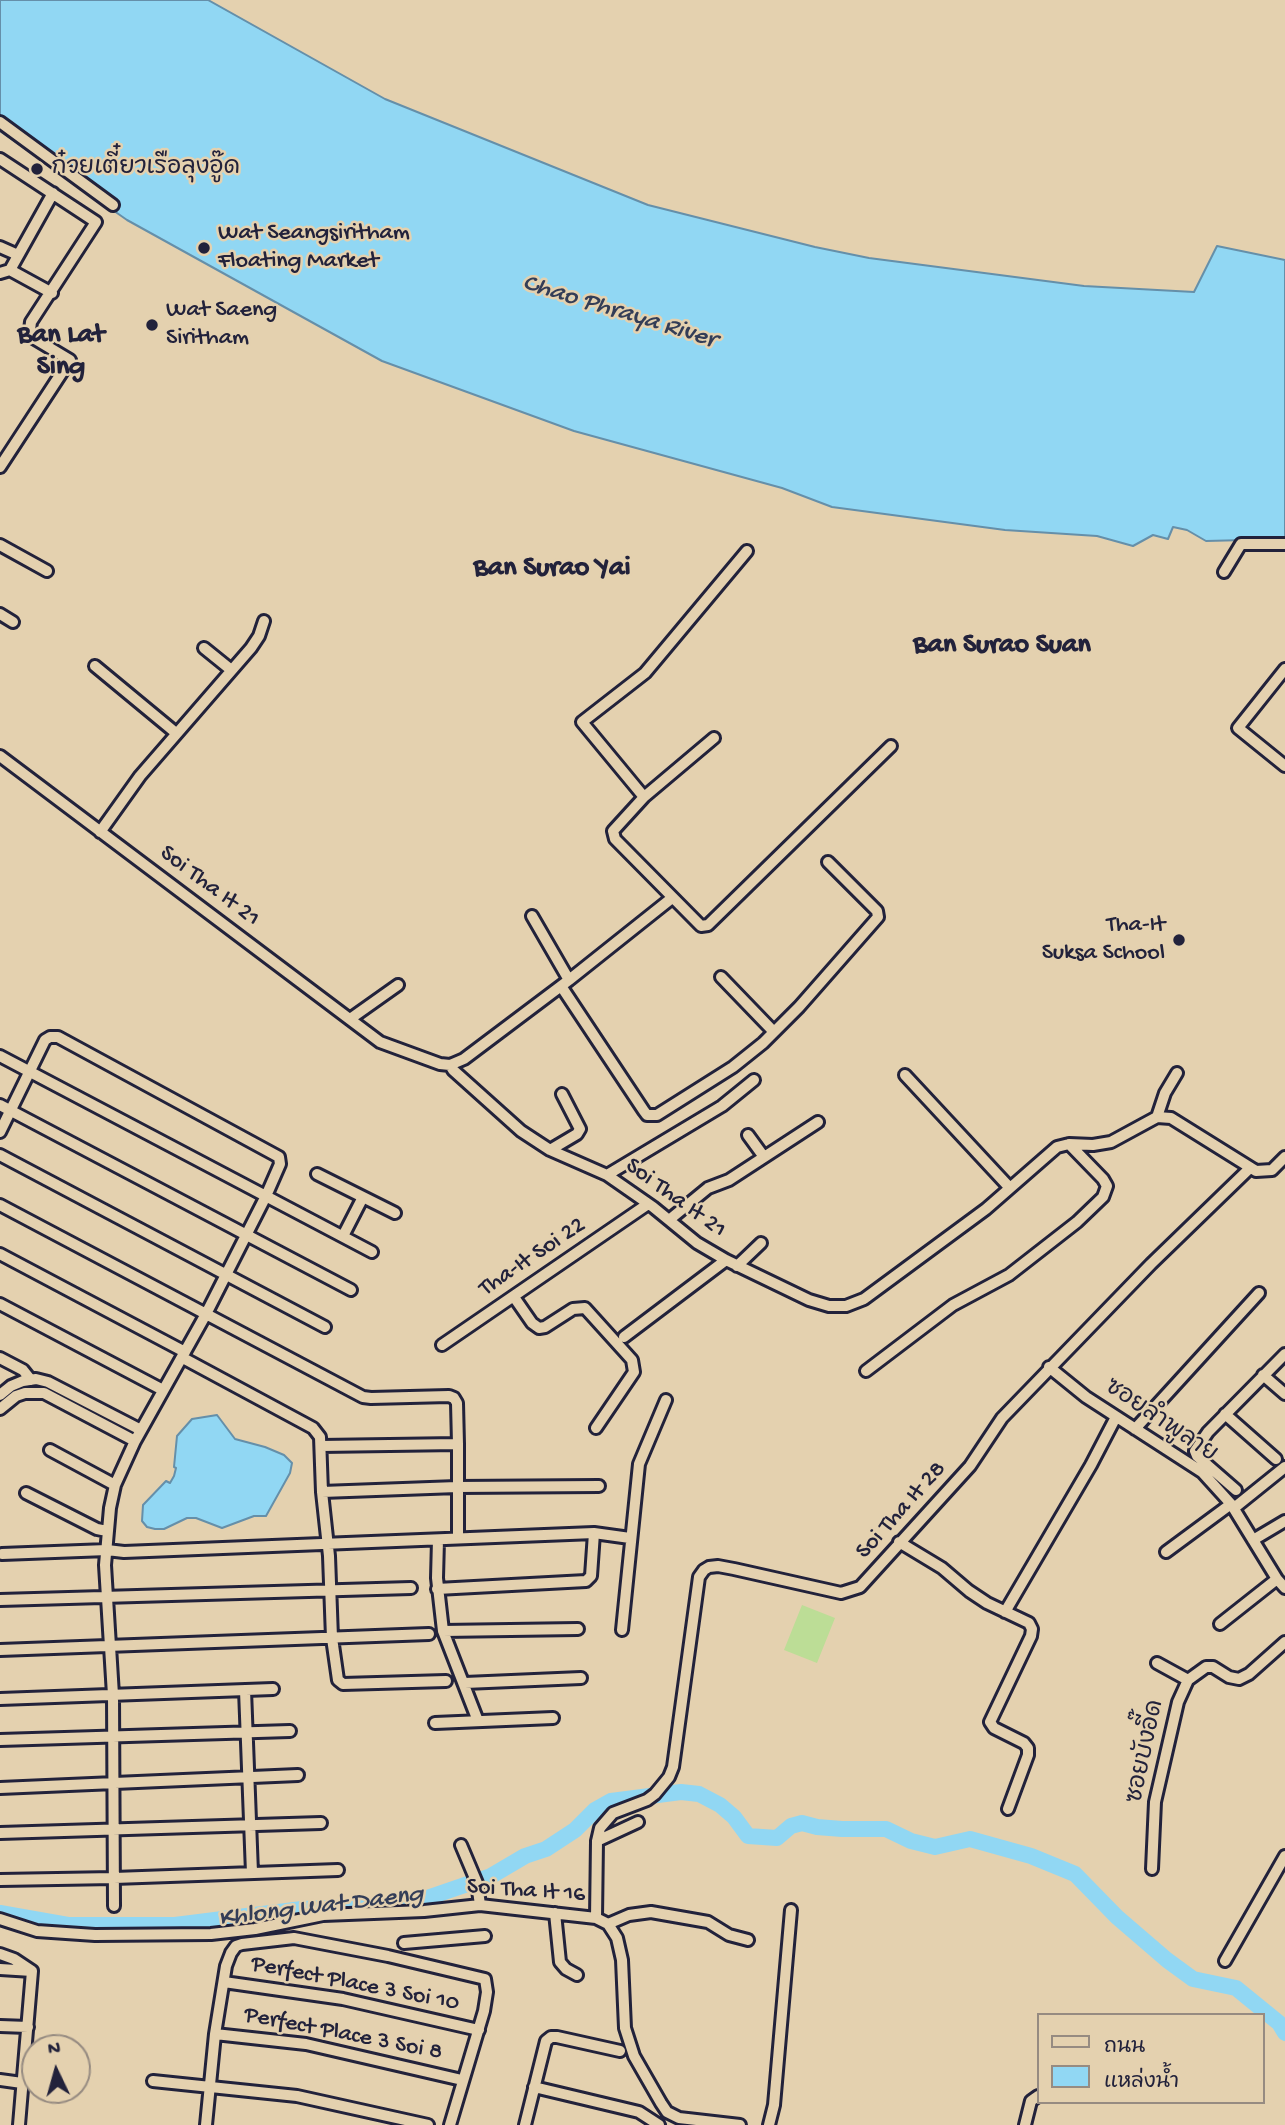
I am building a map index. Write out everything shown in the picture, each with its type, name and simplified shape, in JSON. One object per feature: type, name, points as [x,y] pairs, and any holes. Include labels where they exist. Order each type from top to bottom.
[{"type":"street","points":[[0,122],[113,205]]},
{"type":"street","points":[[0,159],[96,222],[52,293],[31,321],[30,330],[35,339],[69,360],[0,467]]},
{"type":"street","points":[[52,293],[5,272],[18,255],[53,193]]},
{"type":"street","points":[[0,247],[18,255]]},
{"type":"street","points":[[1224,572],[1241,544],[1285,544]]},
{"type":"street","points":[[0,545],[47,571]]},
{"type":"street","points":[[644,797],[582,722],[645,673],[747,551]]},
{"type":"street","points":[[0,614],[13,622]]},
{"type":"street","points":[[100,832],[140,776],[230,669],[251,648],[264,621]]},
{"type":"street","points":[[204,648],[230,669]]},
{"type":"street","points":[[94,666],[176,733]]},
{"type":"street","points":[[1285,669],[1238,727],[1285,766]]},
{"type":"street","points":[[714,738],[644,797],[613,831],[615,839],[701,926],[708,925],[891,746]]},
{"type":"street","name":"Soi Tha It 21","points":[[0,756],[380,1042],[440,1064],[450,1065],[521,1131],[550,1150],[607,1175],[697,1243],[726,1260],[809,1300],[829,1306],[846,1306],[864,1299],[986,1209],[1057,1147],[1069,1144]]},
{"type":"street","points":[[532,916],[565,983],[647,1115],[657,1115],[733,1067],[774,1032],[878,917],[877,911],[828,862]]},
{"type":"street","points":[[450,1065],[464,1059],[672,898]]},
{"type":"street","points":[[721,977],[774,1032]]},
{"type":"street","points":[[350,1019],[398,985]]},
{"type":"street","points":[[0,1132],[5,1108],[30,1072],[45,1040],[58,1037],[279,1157],[280,1164],[266,1196],[206,1314],[135,1441],[115,1485],[107,1531],[105,1565],[113,1695],[114,1906]]},
{"type":"street","points":[[0,1056],[372,1252]]},
{"type":"street","points":[[1157,1117],[1165,1093],[1177,1073]]},
{"type":"street","points":[[905,1075],[1010,1188]]},
{"type":"street","points":[[607,1175],[722,1107],[754,1080]]},
{"type":"street","points":[[550,1150],[578,1134],[580,1129],[562,1094]]},
{"type":"street","points":[[5,1108],[351,1290]]},
{"type":"street","points":[[1069,1144],[1093,1145],[1111,1142],[1157,1117],[1171,1118],[1182,1124],[1249,1169],[1266,1172],[1285,1157]]},
{"type":"street","points":[[669,1220],[708,1188],[729,1180],[818,1122]]},
{"type":"street","points":[[748,1135],[764,1157]]},
{"type":"street","points":[[866,1371],[953,1305],[1009,1275],[1077,1222],[1102,1197],[1107,1186],[1103,1179],[1069,1144]]},
{"type":"street","points":[[0,1156],[325,1327]]},
{"type":"street","name":"Soi Tha It 28","points":[[597,1841],[600,1828],[608,1816],[647,1800],[669,1777],[675,1757],[699,1577],[704,1570],[718,1566],[828,1591],[848,1593],[860,1587],[971,1466],[1002,1418],[1049,1367],[1249,1169]]},
{"type":"street","points":[[317,1174],[395,1213]]},
{"type":"street","points":[[343,1237],[363,1197]]},
{"type":"street","name":"Tha-It Soi 22","points":[[442,1345],[648,1204]]},
{"type":"street","points":[[0,1205],[363,1397],[449,1395],[457,1403],[458,1538]]},
{"type":"street","points":[[737,1266],[761,1244]]},
{"type":"street","points":[[0,1254],[313,1428],[320,1437],[321,1446],[332,1638],[335,1674],[338,1680],[343,1684],[446,1681]]},
{"type":"street","points":[[624,1337],[726,1260]]},
{"type":"street","points":[[1135,1429],[1259,1293]]},
{"type":"street","points":[[514,1297],[532,1323],[540,1328],[573,1309],[585,1308],[632,1360],[634,1372],[596,1428]]},
{"type":"street","points":[[0,1304],[163,1390]]},
{"type":"street","points":[[1236,1490],[1197,1456],[1195,1451],[1225,1414],[1285,1354]]},
{"type":"street","points":[[0,1357],[23,1370],[31,1380]]},
{"type":"street","name":"ซอยลำพูลาย","points":[[1049,1367],[1086,1397],[1202,1472],[1233,1506],[1281,1584]]},
{"type":"street","points":[[1264,1375],[1285,1394]]},
{"type":"street","points":[[0,1395],[11,1386],[31,1380],[48,1382],[141,1430]]},
{"type":"street","points":[[0,1409],[16,1396],[44,1393],[135,1441]]},
{"type":"street","points":[[622,1630],[640,1455],[666,1400]]},
{"type":"street","points":[[1166,1552],[1233,1506],[1281,1463],[1225,1414]]},
{"type":"street","points":[[1005,1612],[1116,1417]]},
{"type":"street","points":[[321,1446],[458,1444]]},
{"type":"street","points":[[50,1450],[115,1485]]},
{"type":"street","points":[[322,1492],[599,1486]]},
{"type":"street","points":[[26,1493],[97,1529],[107,1531]]},
{"type":"street","points":[[1253,1540],[1285,1521]]},
{"type":"street","points":[[2,1554],[328,1545],[594,1533],[630,1538]]},
{"type":"street","points":[[438,1589],[586,1580],[591,1576],[594,1533]]},
{"type":"street","points":[[438,1540],[438,1589],[443,1631],[478,1721]]},
{"type":"street","points":[[899,1542],[942,1568],[969,1591],[1028,1623],[1031,1629],[1031,1636],[990,1722],[993,1728],[1024,1743],[1028,1748],[1028,1755],[1008,1809]]},
{"type":"street","points":[[1220,1624],[1281,1584]]},
{"type":"street","points":[[0,1600],[411,1588]]},
{"type":"street","points":[[443,1631],[579,1629]]},
{"type":"street","points":[[0,1650],[429,1633]]},
{"type":"street","name":"ซอยบังอี๊ด","points":[[1153,1869],[1155,1801],[1178,1702],[1188,1680],[1206,1667],[1213,1667],[1229,1677],[1239,1679],[1250,1674],[1285,1642]]},
{"type":"street","points":[[1157,1662],[1188,1680]]},
{"type":"street","points":[[464,1683],[581,1678]]},
{"type":"street","points":[[0,1699],[274,1689]]},
{"type":"street","points":[[245,1690],[252,1873]]},
{"type":"street","points":[[435,1723],[553,1718]]},
{"type":"street","points":[[0,1740],[290,1731]]},
{"type":"street","points":[[0,1788],[298,1775]]},
{"type":"street","points":[[596,1918],[597,1841],[638,1822]]},
{"type":"street","points":[[0,1833],[321,1823]]},
{"type":"street","points":[[461,1845],[477,1883],[480,1905]]},
{"type":"street","points":[[1225,1961],[1285,1856]]},
{"type":"street","points":[[0,1880],[338,1870]]},
{"type":"street","name":"Soi Tha It 16","points":[[0,1919],[37,1931],[66,1935],[211,1934],[255,1929],[323,1915],[424,1911],[480,1905],[596,1918],[608,1924],[620,1946],[625,2028],[634,2056],[667,2112],[679,2118],[740,2125]]},
{"type":"street","points":[[769,2125],[776,2092],[791,1910]]},
{"type":"street","points":[[608,1924],[629,1915],[652,1912],[708,1922],[729,1935],[748,1940]]},
{"type":"street","points":[[555,1913],[560,1962],[577,1975]]},
{"type":"street","points":[[404,1943],[485,1936]]},
{"type":"street","points":[[206,2125],[215,2034],[226,1966],[236,1947],[281,1938],[308,1939],[485,1979],[487,1992],[479,2030],[450,2125]]},
{"type":"street","points":[[421,1942],[421,1963]]},
{"type":"street","points":[[0,1954],[32,1970]]},
{"type":"street","points":[[0,1969],[32,1970]]},
{"type":"street","points":[[27,2034],[32,1970]]},
{"type":"street","name":"Perfect Place 3 Soi 10","points":[[224,1982],[343,1999],[479,2030]]},
{"type":"street","points":[[0,2026],[28,2027]]},
{"type":"street","name":"Perfect Place 3 Soi 8","points":[[215,2034],[306,2045],[462,2080]]},
{"type":"street","points":[[526,2125],[546,2040],[557,2037],[621,2051]]},
{"type":"street","points":[[0,2080],[21,2083]]},
{"type":"street","points":[[153,2081],[297,2096],[428,2125]]},
{"type":"street","points":[[534,2087],[639,2112],[659,2125]]},
{"type":"street","points":[[1026,2125],[1031,2101],[1036,2097]]},
{"type":"street","points":[[19,2125],[21,2104]]},
{"type":"green space","points":[[802,1605],[835,1618],[817,1663],[784,1650]]},
{"type":"water","name":"Chao Phraya River","points":[[0,0],[208,0],[385,99],[648,205],[869,258],[1084,286],[1194,292],[1217,246],[1285,260],[1285,539],[1206,541],[1187,530],[1173,527],[1168,539],[1153,535],[1133,546],[1097,536],[1005,530],[832,507],[782,488],[574,431],[382,361],[127,220],[0,131]]},
{"type":"water","points":[[217,1415],[235,1439],[284,1455],[292,1463],[290,1473],[266,1516],[254,1516],[222,1528],[196,1518],[187,1518],[164,1529],[147,1527],[142,1521],[143,1505],[166,1481],[170,1483],[174,1476],[177,1436],[192,1419]]},
{"type":"waterway","name":"Khlong Wat Daeng","points":[[0,1913],[68,1925],[175,1925],[302,1909],[383,1906],[427,1898],[491,1876],[525,1856],[546,1849],[575,1830],[595,1810],[611,1801],[681,1792],[699,1794],[720,1805],[734,1817],[748,1836],[777,1838],[791,1826],[802,1823],[842,1829],[886,1829],[911,1841],[935,1847],[970,1839],[1031,1856],[1075,1874],[1117,1917],[1167,1960],[1193,1979],[1236,1988],[1279,2023],[1285,2033]]},
{"type":"place","name":"ก๋วยเตี๋ยวเรือลุงอู๊ด","points":[[37,169]]},
{"type":"place","name":"Wat Seangsiritham Floating Market","points":[[204,248]]},
{"type":"place","name":"Wat Saeng Siritham","points":[[152,325]]},
{"type":"place","name":"Tha-It Suksa School","points":[[1179,940]]},
{"type":"district","name":"Ban Lat Sing","points":[[61,353]]},
{"type":"district","name":"Ban Surao Yai","points":[[552,570]]},
{"type":"district","name":"Ban Surao Suan","points":[[1002,647]]}]
